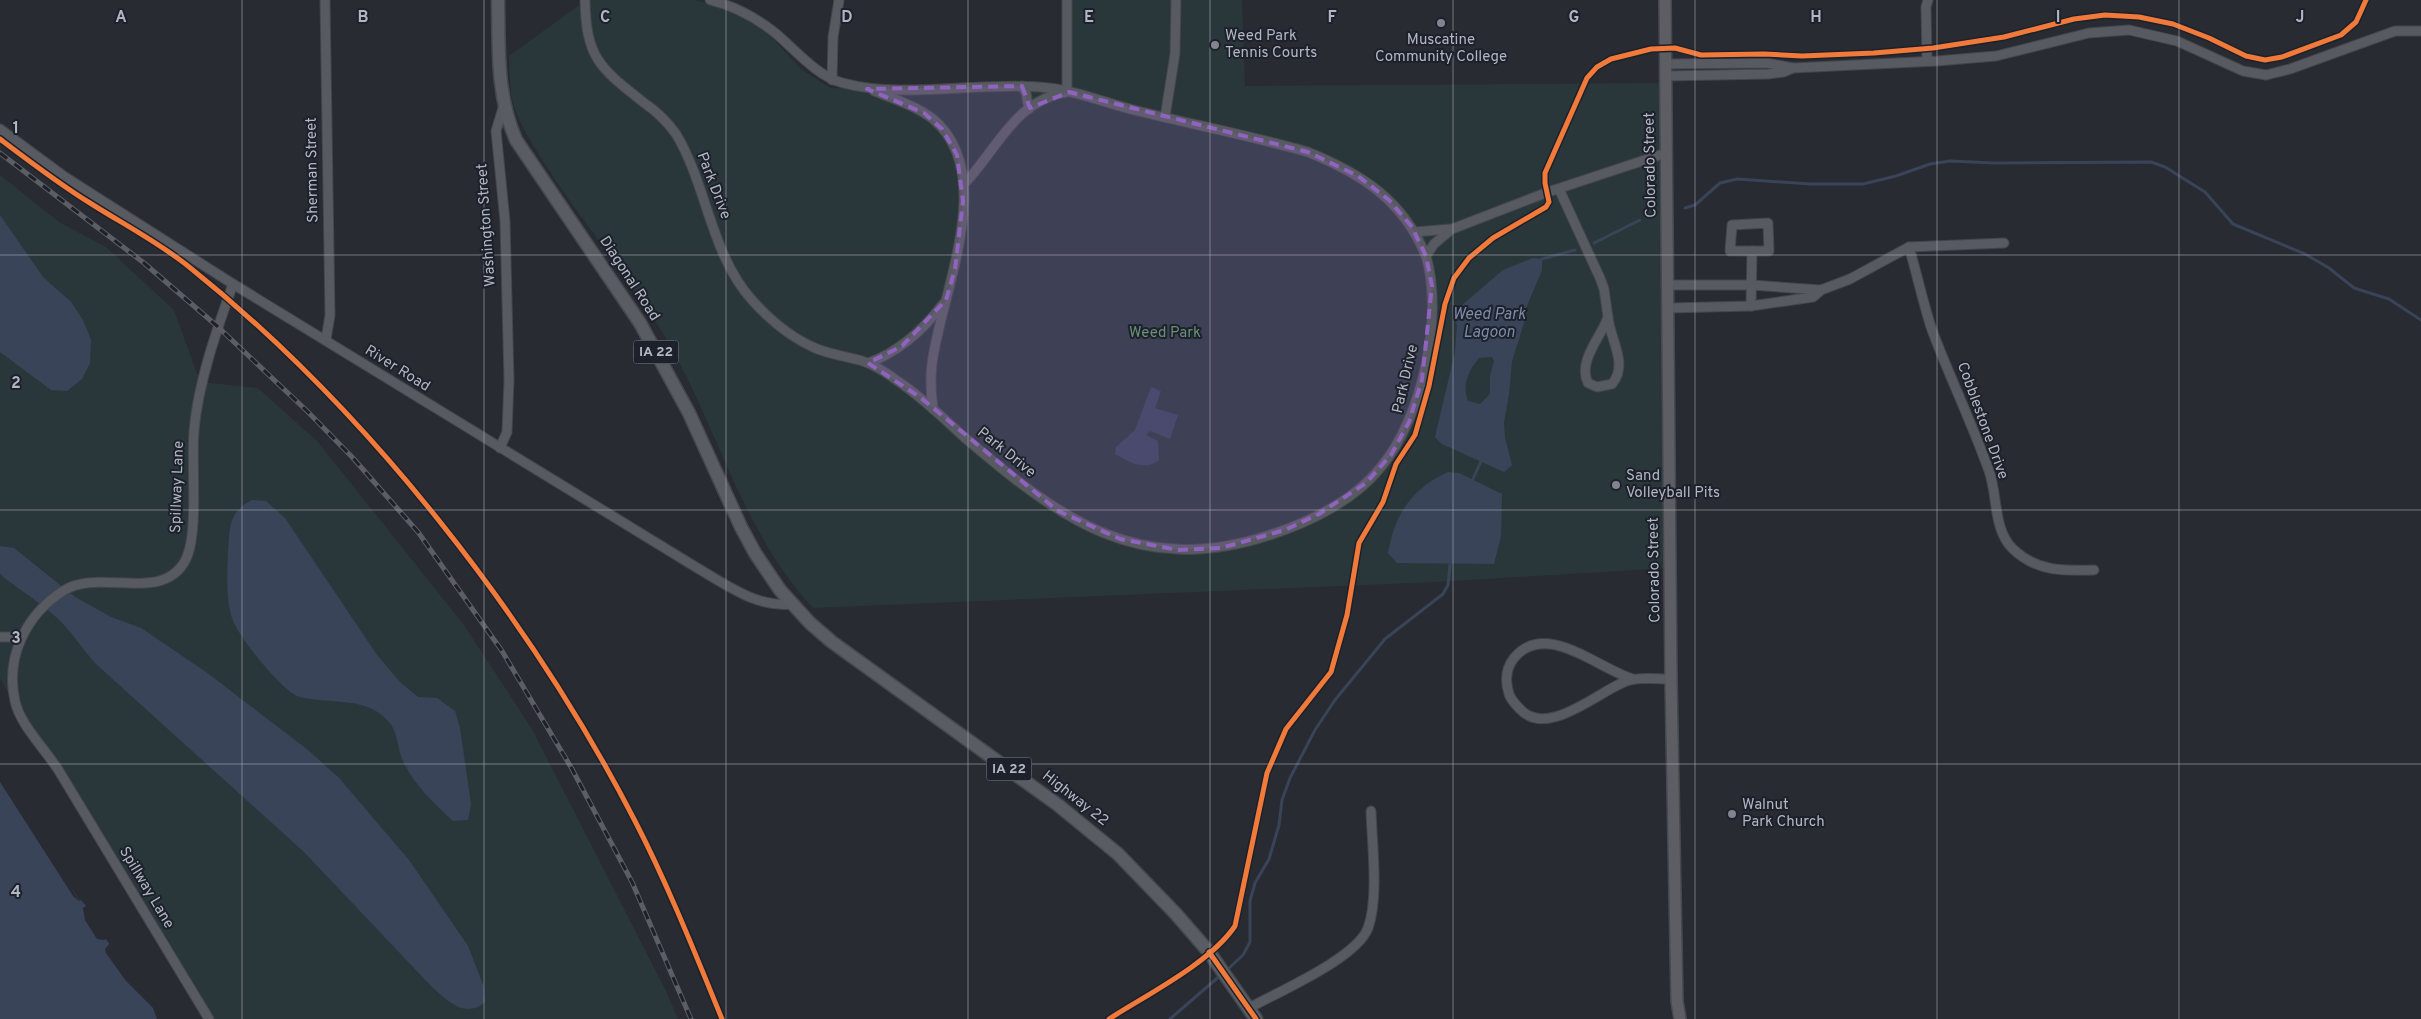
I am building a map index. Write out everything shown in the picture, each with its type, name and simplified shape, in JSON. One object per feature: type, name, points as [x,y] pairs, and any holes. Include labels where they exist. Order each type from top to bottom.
[{"type":"main road","name":"Washington Street","points":[[498,0],[500,85],[503,108]]},
{"type":"main road","name":"Diagonal Road","points":[[503,108],[516,140],[528,162],[640,323],[689,413],[750,545],[767,573],[792,604]]},
{"type":"main road","name":"Highway 22","points":[[792,604],[832,642],[1058,805],[1118,854],[1176,914],[1209,952],[1253,1014]]},
{"type":"street","name":"Sherman Street","points":[[325,0],[330,315],[326,339]]},
{"type":"street","name":"Park Drive","points":[[585,0],[587,30],[596,58],[610,76],[660,114],[677,136],[722,247],[742,287],[764,312],[804,342],[832,354],[868,363],[900,382],[986,455],[1043,500],[1082,524],[1102,534],[1178,550],[1202,551],[1248,542],[1285,530],[1344,499],[1378,471],[1400,442],[1416,403],[1429,338],[1432,286],[1426,256],[1415,232],[1404,216],[1378,190],[1333,162],[1283,145],[1066,92],[1022,86],[867,89],[832,80],[755,19],[739,10],[710,0]]},
{"type":"street","points":[[832,80],[833,37],[839,0]]},
{"type":"street","points":[[963,185],[977,171],[1002,134],[1029,108],[1054,95],[1066,92],[1067,0]]},
{"type":"street","points":[[1165,117],[1175,54],[1176,0]]},
{"type":"street","name":"Colorado Street","points":[[1665,0],[1671,680],[1677,1001],[1680,1019]]},
{"type":"street","points":[[1927,62],[1926,7],[1928,0]]},
{"type":"street","points":[[1665,70],[1768,74],[1784,72],[1793,68],[1927,62],[1996,56],[2089,33],[2129,30],[2178,41],[2243,71],[2266,75],[2290,69],[2395,30],[2421,31]]},
{"type":"street","points":[[1022,86],[1026,93],[1029,108]]},
{"type":"street","points":[[867,89],[904,102],[934,120],[947,136],[957,154],[963,185],[963,201],[955,269],[932,364],[931,391],[933,409]]},
{"type":"street","name":"Washington Street","points":[[500,448],[507,432],[509,380],[505,221],[496,131],[503,108]]},
{"type":"street","name":"River Road","points":[[0,128],[65,177],[500,448],[738,591],[772,605],[792,604]]},
{"type":"street","points":[[1415,232],[1452,229],[1559,188],[1666,153]]},
{"type":"street","points":[[1559,188],[1600,278],[1608,309],[1611,336],[1619,357],[1619,372],[1612,384],[1597,387],[1588,383],[1585,371],[1593,346],[1608,317]]},
{"type":"street","points":[[1768,223],[1769,251],[1752,251],[1730,251],[1732,225],[1768,223]]},
{"type":"street","points":[[1426,256],[1434,244],[1452,229]]},
{"type":"street","points":[[1668,308],[1752,306],[1813,297],[1821,290],[1850,279],[1909,247],[2004,243]]},
{"type":"street","name":"Cobblestone Drive","points":[[1909,247],[1932,329],[1990,473],[2001,529],[2011,548],[2042,568],[2066,571],[2094,570]]},
{"type":"street","points":[[1752,251],[1752,306]]},
{"type":"street","name":"Spillway Lane","points":[[209,1019],[60,772],[17,710],[13,694],[13,671],[14,654],[20,637],[38,613],[66,588],[95,581],[154,582],[173,574],[186,558],[190,544],[192,524],[192,462],[196,414],[217,326],[234,284]]},
{"type":"street","points":[[1667,285],[1751,285],[1821,290]]},
{"type":"street","points":[[868,363],[889,355],[902,346],[933,316],[946,300]]},
{"type":"street","points":[[0,637],[20,637]]},
{"type":"street","points":[[1633,679],[1604,692],[1564,715],[1545,718],[1537,718],[1522,711],[1510,699],[1506,682],[1511,662],[1519,652],[1533,643],[1542,642],[1562,646],[1610,671],[1633,679],[1671,680]]},
{"type":"street","points":[[1253,1014],[1346,955],[1366,934],[1372,912],[1371,811]]},
{"type":"highlighted area","points":[[1022,86],[1030,108],[1069,92],[1308,152],[1358,176],[1389,200],[1412,227],[1426,256],[1432,286],[1422,380],[1409,422],[1391,455],[1366,483],[1319,514],[1285,530],[1221,548],[1178,550],[1120,539],[1058,511],[921,398],[868,363],[902,346],[946,300],[955,269],[963,201],[957,155],[942,129],[924,113],[867,89]]},
{"type":"green space","name":"Weed Park","points":[[586,0],[694,0],[724,8],[764,29],[802,70],[831,88],[896,90],[1016,86],[1069,92],[1072,83],[1072,0],[1242,0],[1245,86],[1664,83],[1670,568],[1435,582],[813,608],[788,577],[766,544],[730,474],[698,400],[661,330],[556,181],[529,139],[516,112],[511,92],[509,56]]},
{"type":"green space","points":[[0,175],[59,222],[106,247],[174,310],[200,382],[258,388],[318,442],[464,625],[532,729],[666,991],[678,1019],[208,1019],[22,718],[0,678]]},
{"type":"water","points":[[0,215],[43,277],[71,302],[83,320],[91,340],[90,363],[82,379],[67,391],[51,390],[0,352]]},
{"type":"water","name":"Weed Park Lagoon","points":[[1533,258],[1542,259],[1542,270],[1526,308],[1524,323],[1512,361],[1504,422],[1505,438],[1512,465],[1504,472],[1442,444],[1435,437],[1455,352],[1457,326],[1455,317],[1462,305],[1503,270]],"holes":[[[1492,357],[1494,361],[1490,376],[1490,394],[1480,404],[1468,401],[1466,384],[1472,368],[1479,358]]]},
{"type":"water","points":[[1151,387],[1161,391],[1155,408],[1178,415],[1170,439],[1150,431],[1146,435],[1158,441],[1159,460],[1154,464],[1148,465],[1131,463],[1115,454],[1116,447],[1135,430]]},
{"type":"water","points":[[1448,472],[1459,473],[1502,494],[1501,536],[1494,564],[1397,563],[1388,553],[1400,515],[1407,504],[1424,486]]},
{"type":"water","points":[[252,500],[266,501],[285,518],[377,655],[400,682],[418,697],[437,698],[455,711],[460,728],[471,804],[468,820],[453,821],[419,786],[403,761],[392,726],[380,714],[370,708],[348,702],[311,699],[292,693],[272,675],[242,637],[232,618],[229,603],[227,578],[229,537],[231,522],[234,516],[238,510]]},
{"type":"water","points":[[0,546],[14,548],[75,597],[111,617],[141,628],[206,672],[308,750],[339,778],[409,860],[468,946],[484,987],[485,1002],[471,1009],[464,1008],[444,998],[432,987],[304,852],[96,664],[56,617],[2,576],[0,573]]},
{"type":"water","points":[[0,776],[80,901],[86,906],[83,909],[96,937],[106,939],[110,945],[106,950],[155,1008],[159,1019],[0,1019]]},
{"type":"pier","points":[[0,774],[80,902],[73,896],[0,782]]},
{"type":"pier","points":[[88,905],[87,915],[98,935],[108,938],[104,940],[97,939],[85,920],[83,908]]},
{"type":"pier","points":[[111,942],[109,950],[141,990],[157,1006],[161,1019],[157,1019],[153,1008],[126,981],[106,953],[105,949]]},
{"type":"waterway","points":[[1685,208],[1695,205],[1720,183],[1737,179],[1810,184],[1863,184],[1896,176],[1930,164],[1950,161],[1994,163],[2151,162],[2165,167],[2205,192],[2233,224],[2305,254],[2329,268],[2354,288],[2389,299],[2421,320]]},
{"type":"waterway","points":[[1594,243],[1640,220]]},
{"type":"waterway","points":[[1542,259],[1575,250]]},
{"type":"waterway","points":[[1473,479],[1481,461]]},
{"type":"waterway","points":[[1227,970],[1243,955],[1250,942],[1250,901],[1255,883],[1269,859],[1279,825],[1282,800],[1290,778],[1315,730],[1335,700],[1385,639],[1443,594],[1448,585],[1450,565]]},
{"type":"waterway","points":[[1170,1019],[1222,974]]},
{"type":"railway","points":[[0,153],[144,263],[217,326],[307,411],[353,458],[418,532],[502,651],[572,769],[632,882],[691,1019]]},
{"type":"cycle path","points":[[1109,1019],[1194,965],[1224,940],[1235,926],[1267,773],[1286,729],[1331,672],[1347,615],[1359,543],[1383,502],[1396,464],[1415,435],[1429,386],[1445,304],[1454,278],[1469,258],[1493,238],[1546,207],[1549,202],[1545,173],[1587,78],[1597,67],[1611,59],[1651,49],[1675,48],[1701,55],[1764,54],[1802,56],[1933,48],[2004,37],[2074,19],[2105,15],[2139,17],[2173,24],[2209,38],[2246,56],[2265,60],[2282,57],[2341,35],[2356,22],[2366,0]]},
{"type":"cycle path","points":[[0,139],[67,188],[177,257],[254,323],[319,385],[381,451],[440,521],[495,594],[546,669],[593,745],[635,821],[659,870],[722,1019]]},
{"type":"cycle path","points":[[1209,952],[1256,1019]]},
{"type":"place","name":"Muscatine Community College","points":[[1441,23]]},
{"type":"place","name":"Weed Park Tennis Courts","points":[[1215,45]]},
{"type":"place","name":"Sand Volleyball Pits","points":[[1616,485]]},
{"type":"place","name":"Walnut Park Church","points":[[1732,814]]}]
